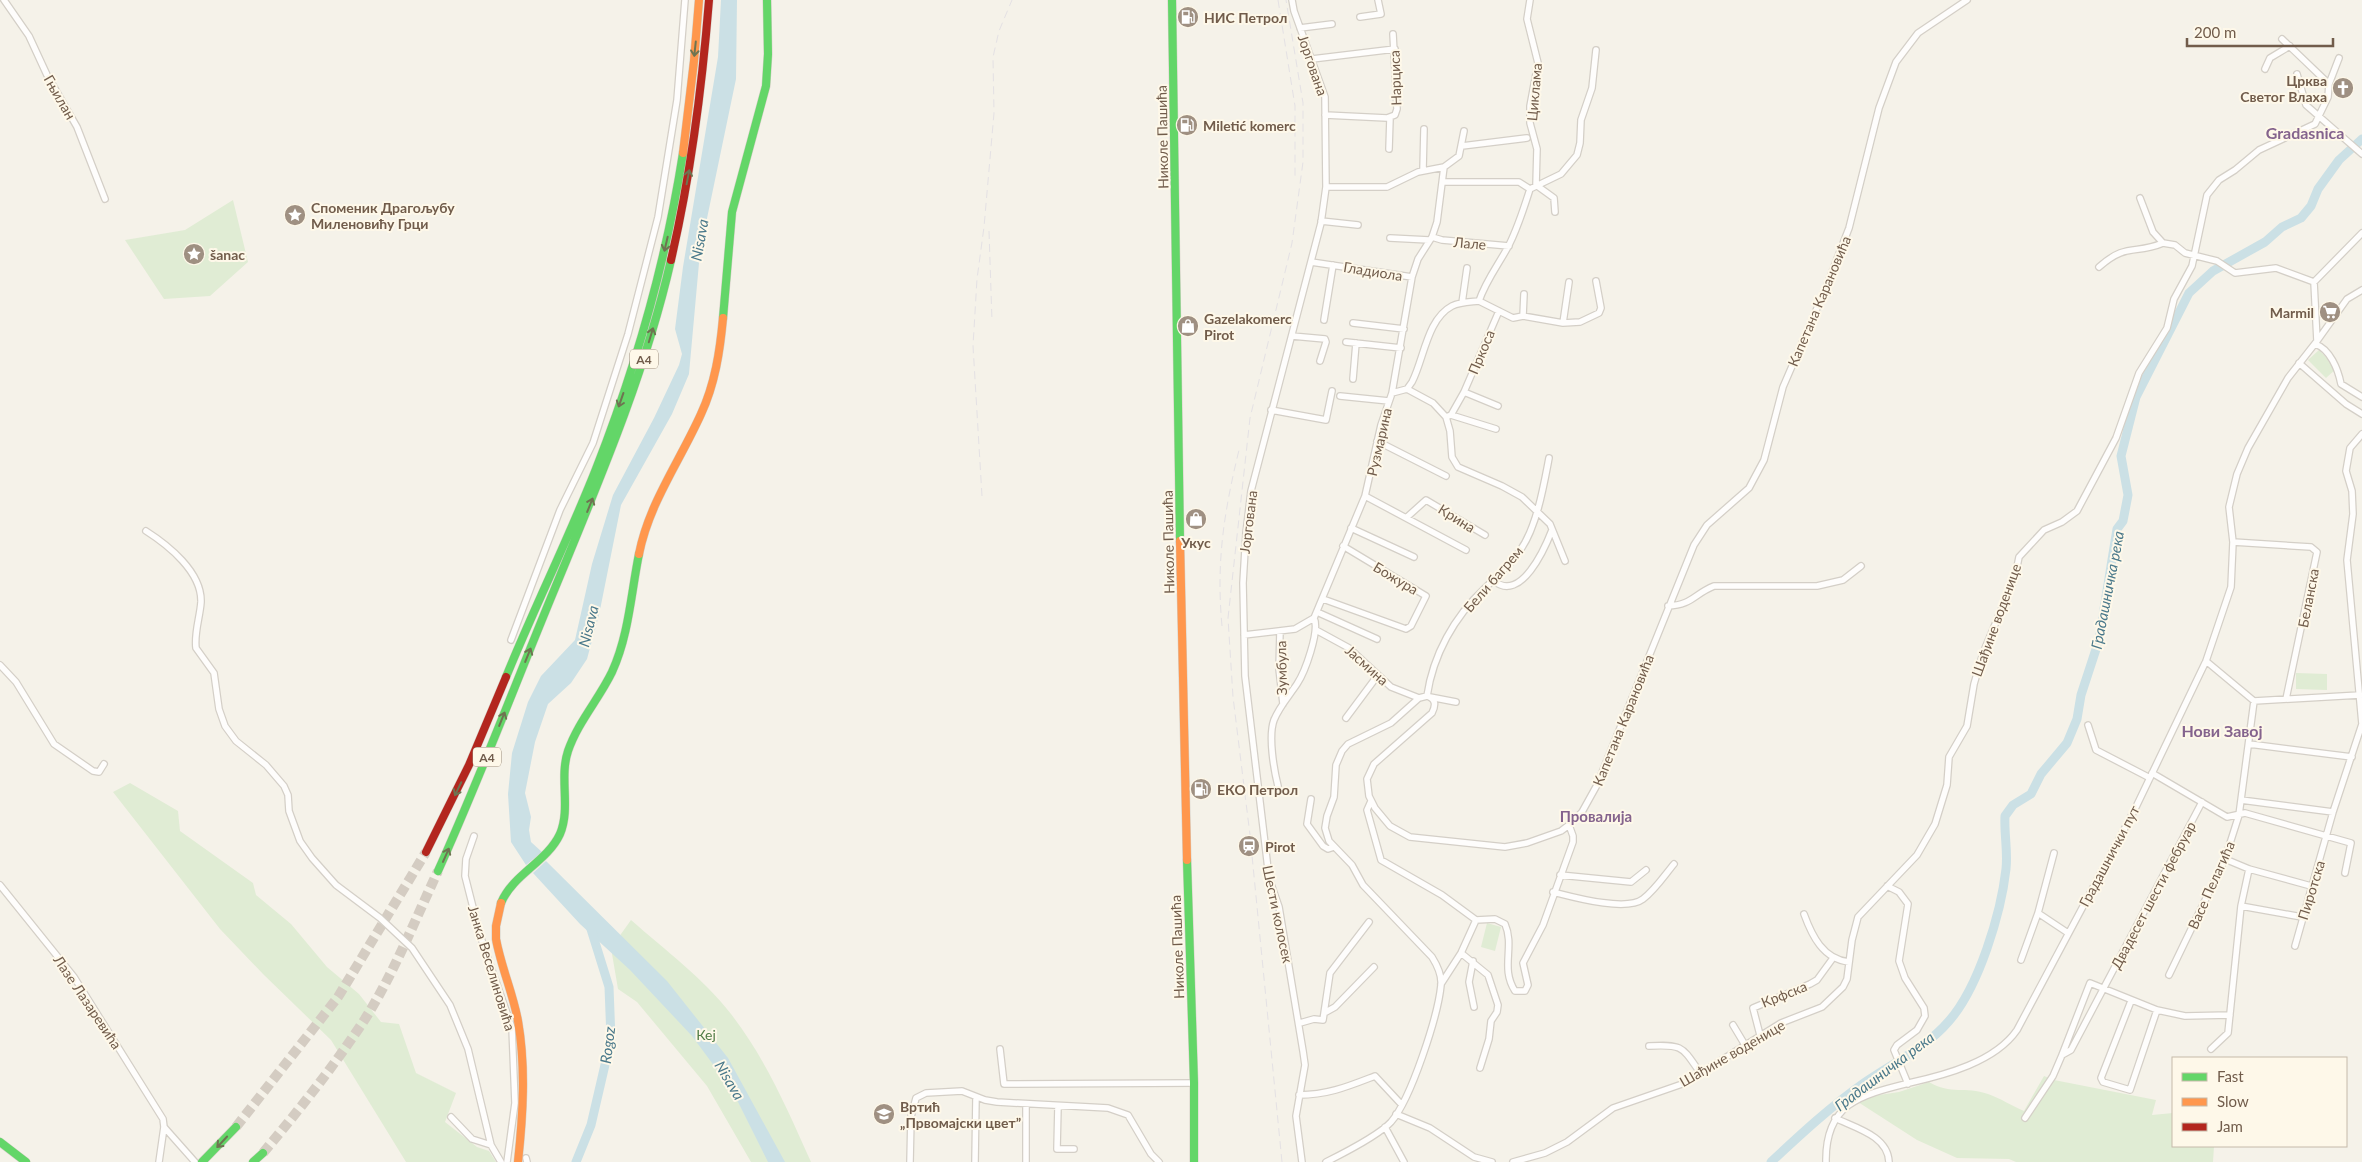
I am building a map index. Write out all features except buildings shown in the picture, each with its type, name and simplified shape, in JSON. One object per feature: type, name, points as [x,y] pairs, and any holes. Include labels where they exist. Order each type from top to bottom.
[{"type":"main road","name":"A4","points":[[426,852],[472,760],[518,646],[592,478],[643,334],[679,185],[700,0]]},
{"type":"main road","name":"A4","points":[[438,872],[465,813],[541,622],[591,503],[646,350],[667,280],[690,171],[709,0]]},
{"type":"main road","points":[[524,1161],[520,1036],[515,1005],[500,954],[496,927],[500,904],[515,882],[554,845],[562,825],[562,780],[569,749],[575,734],[612,674],[623,641],[635,570],[648,521],[698,420],[714,377],[722,327],[726,250],[734,197],[766,88],[768,59],[767,0]]},
{"type":"main road","name":"Николе Пашића","points":[[1172,0],[1181,594],[1189,953],[1194,1083],[1194,1162]]},
{"type":"main road","points":[[204,1159],[236,1127]]},
{"type":"main road","points":[[0,1142],[26,1162]]},
{"type":"main road","points":[[253,1162],[263,1153]]},
{"type":"street","name":"Гњилан","points":[[4,0],[29,36],[47,75],[78,127],[105,199]]},
{"type":"street","points":[[511,640],[560,510],[593,443],[628,334],[658,217],[677,100],[685,0]]},
{"type":"street","name":"Јоргована","points":[[1244,635],[1244,560],[1248,508],[1271,410],[1322,221],[1326,187],[1325,97],[1292,0]]},
{"type":"street","points":[[1360,17],[1380,14],[1378,0]]},
{"type":"street","name":"Циклама","points":[[1530,0],[1528,27],[1534,39],[1538,63],[1530,106],[1530,123],[1537,148],[1536,185]]},
{"type":"street","name":"Капетана Карановића","points":[[1370,802],[1382,818],[1397,831],[1424,839],[1505,847],[1541,839],[1569,825],[1582,812],[1597,785],[1668,606],[1700,533],[1749,488],[1764,460],[1783,387],[1827,285],[1849,228],[1879,108],[1896,62],[1918,33],[1967,0]]},
{"type":"street","name":"Јоргована","points":[[1300,28],[1332,24]]},
{"type":"street","name":"Нарциса","points":[[1325,115],[1390,118],[1395,115],[1397,109],[1394,34]]},
{"type":"street","points":[[2282,39],[2329,84]]},
{"type":"street","points":[[2265,69],[2270,58],[2290,46]]},
{"type":"street","points":[[1312,59],[1395,49]]},
{"type":"street","points":[[1480,301],[1490,275],[1508,246],[1522,216],[1530,189],[1561,174],[1577,155],[1580,143],[1581,120],[1592,88],[1596,50]]},
{"type":"street","points":[[2320,119],[2328,97],[2329,84],[2339,58]]},
{"type":"street","points":[[2297,74],[2306,105],[2360,152]]},
{"type":"street","name":"Нарциса","points":[[1389,149],[1390,118]]},
{"type":"street","name":"Шађине воденице","points":[[1513,1162],[1545,1153],[1567,1142],[1613,1108],[1685,1083],[1780,1023],[1828,1003],[1843,988],[1847,980],[1852,940],[1858,917],[1917,854],[1935,824],[1947,785],[1948,757],[1967,726],[1974,684],[1983,653],[2014,577],[2019,557],[2044,530],[2062,522],[2077,511],[2116,438],[2140,373],[2167,328],[2174,299],[2192,266],[2204,203],[2212,186],[2268,144],[2310,128],[2320,119]]},
{"type":"street","points":[[1423,170],[1424,129]]},
{"type":"street","points":[[1326,187],[1387,187],[1423,170],[1444,168],[1454,162],[1462,146],[1464,131]]},
{"type":"street","points":[[1462,146],[1527,138]]},
{"type":"street","name":"Рузмарина","points":[[1392,393],[1412,277],[1418,259],[1437,222],[1444,168]]},
{"type":"street","points":[[1443,182],[1519,182],[1530,189]]},
{"type":"street","points":[[1536,185],[1555,199],[1555,212]]},
{"type":"street","points":[[2140,198],[2153,232],[2163,242],[2175,245],[2185,253],[2216,261],[2229,270],[2240,274],[2276,268],[2314,282]]},
{"type":"street","points":[[1322,221],[1358,225]]},
{"type":"street","points":[[2362,233],[2314,282],[2316,342],[2338,368],[2341,384],[2362,397]]},
{"type":"street","points":[[1390,238],[1430,238]]},
{"type":"street","name":"Лале","points":[[1430,238],[1508,246]]},
{"type":"street","points":[[2099,267],[2117,253],[2131,249],[2151,248],[2163,242]]},
{"type":"street","name":"Гладиола","points":[[1311,262],[1412,277]]},
{"type":"street","name":"Гладиола","points":[[1324,320],[1333,265]]},
{"type":"street","points":[[1462,304],[1467,268]]},
{"type":"street","points":[[1388,401],[1392,393],[1407,389],[1416,375],[1433,329],[1441,316],[1453,305],[1480,301],[1513,318],[1522,316],[1563,323],[1580,322],[1599,313],[1601,308],[1596,281]]},
{"type":"street","points":[[1563,323],[1569,282]]},
{"type":"street","points":[[2362,288],[2348,299],[2299,363],[2346,404],[2362,414]]},
{"type":"street","points":[[1522,316],[1524,294]]},
{"type":"street","name":"Пркоса","points":[[1449,416],[1464,392],[1499,311]]},
{"type":"street","points":[[1353,322],[1404,329]]},
{"type":"street","points":[[1292,336],[1325,339],[1326,342],[1320,361]]},
{"type":"street","points":[[1346,342],[1400,348]]},
{"type":"street","points":[[1353,378],[1356,343]]},
{"type":"street","name":"Градашнички пут","points":[[1835,1118],[1845,1107],[1865,1095],[1908,1084],[1964,1066],[2008,1041],[2019,1026],[2151,775],[2206,661],[2229,594],[2232,542],[2231,496],[2241,463],[2288,378],[2299,363]]},
{"type":"street","points":[[1407,389],[1433,403],[1449,416],[1496,429]]},
{"type":"street","points":[[1271,410],[1326,420],[1332,390]]},
{"type":"street","name":"Пркоса","points":[[1464,392],[1498,406]]},
{"type":"street","name":"Рузмарина","points":[[1316,615],[1365,496],[1388,401],[1340,396]]},
{"type":"street","points":[[1449,416],[1452,457],[1458,467],[1514,492],[1536,511],[1550,524],[1565,561]]},
{"type":"street","name":"Пиротска","points":[[2295,946],[2333,812],[2362,724],[2347,560],[2351,526],[2352,491],[2346,471],[2350,448],[2362,434]]},
{"type":"street","points":[[1377,441],[1446,476]]},
{"type":"street","name":"Бели багрем","points":[[1428,697],[1430,673],[1444,642],[1468,606],[1494,581],[1522,548],[1536,511],[1549,458]]},
{"type":"street","name":"Крина","points":[[1365,496],[1466,550]]},
{"type":"street","name":"Крина","points":[[1406,518],[1426,500],[1485,535]]},
{"type":"street","points":[[1351,528],[1414,558]]},
{"type":"street","points":[[1494,581],[1504,585],[1520,581],[1532,570],[1552,530]]},
{"type":"street","points":[[146,531],[175,553],[187,567],[198,587],[201,601],[196,648],[214,673],[219,709],[228,731],[236,741],[266,765],[284,786],[288,795],[289,811],[300,841],[320,869],[336,885],[380,918],[412,948],[454,1011],[468,1049],[491,1145],[501,1162]]},
{"type":"street","name":"Беланска","points":[[2232,542],[2311,547],[2316,552],[2286,699]]},
{"type":"street","name":"Божура","points":[[1323,599],[1404,629],[1409,628],[1426,596],[1343,546]]},
{"type":"street","points":[[1668,606],[1688,604],[1703,591],[1714,586],[1799,587],[1835,582],[1848,578],[1861,566]]},
{"type":"street","points":[[1244,635],[1280,632],[1300,627],[1316,615]]},
{"type":"street","points":[[1278,786],[1272,726],[1282,704],[1298,682],[1304,669],[1316,630],[1316,615]]},
{"type":"street","points":[[1316,615],[1377,639]]},
{"type":"street","name":"Јасмина","points":[[1316,630],[1349,648],[1394,689],[1419,698]]},
{"type":"street","name":"Зумбула","points":[[1280,632],[1282,704]]},
{"type":"street","name":"Шести колосек","points":[[1244,635],[1246,685],[1269,878],[1279,907],[1300,1023],[1305,1065],[1296,1116],[1302,1162]]},
{"type":"street","points":[[2206,661],[2254,701],[2360,695]]},
{"type":"street","points":[[0,665],[16,682],[54,744],[93,771],[99,772],[104,764]]},
{"type":"street","points":[[1346,718],[1378,675]]},
{"type":"street","points":[[1428,697],[1435,705],[1432,713],[1382,757],[1370,771],[1368,784],[1370,802],[1367,810],[1381,860],[1442,895],[1476,920],[1495,919],[1505,924],[1508,941],[1507,973],[1515,991],[1524,992],[1528,985],[1523,963],[1543,925],[1572,842],[1573,836],[1569,825]]},
{"type":"street","points":[[1441,984],[1439,971],[1432,957],[1368,890],[1352,865],[1334,847],[1326,835],[1325,822],[1334,797],[1336,764],[1342,751],[1348,744],[1391,723],[1419,698],[1428,697],[1456,702]]},
{"type":"street","name":"Васе Пелагића","points":[[2169,975],[2226,859],[2240,815],[2254,701]]},
{"type":"street","points":[[2088,725],[2096,750],[2151,775],[2227,817],[2245,814],[2327,835]]},
{"type":"street","points":[[2249,744],[2352,757]]},
{"type":"street","points":[[1311,799],[1307,824],[1323,846],[1328,848],[1334,847]]},
{"type":"street","points":[[2241,800],[2333,812]]},
{"type":"street","name":"Двадесет шести фебруар","points":[[2026,1118],[2053,1076],[2062,1055],[2070,1050],[2202,802]]},
{"type":"street","name":"Пиротска","points":[[2327,835],[2351,842],[2345,873]]},
{"type":"street","name":"Јанка Веселиновића","points":[[474,836],[466,859],[465,876],[480,935],[512,1028],[514,1103],[507,1162]]},
{"type":"street","points":[[2021,960],[2038,913],[2054,852]]},
{"type":"street","points":[[2226,859],[2249,869],[2311,886]]},
{"type":"street","points":[[1553,892],[1613,904],[1636,904],[1648,894],[1674,864]]},
{"type":"street","points":[[2211,1049],[2228,1033],[2241,906],[2249,869]]},
{"type":"street","points":[[1560,875],[1631,882],[1646,870]]},
{"type":"street","name":"Лазе Лазаревића","points":[[0,885],[74,977],[163,1119],[164,1126],[195,1162]]},
{"type":"street","points":[[1887,886],[1899,892],[1908,904],[1899,961],[1905,978],[1924,1008],[1925,1016],[1917,1030],[1897,1045],[1894,1050],[1908,1084]]},
{"type":"street","points":[[2241,906],[2302,918]]},
{"type":"street","points":[[2038,913],[2068,933]]},
{"type":"street","points":[[1804,914],[1816,942],[1833,958],[1849,962]]},
{"type":"street","points":[[1326,1162],[1336,1160],[1385,1127],[1402,1105],[1420,1060],[1441,984],[1461,953],[1476,920]]},
{"type":"street","points":[[1300,1023],[1314,1019],[1323,1020],[1326,1012],[1327,981],[1330,973],[1369,922]]},
{"type":"street","points":[[1461,953],[1473,961],[1491,981],[1498,1005],[1497,1012],[1491,1021],[1480,1068]]},
{"type":"street","name":"Крфска","points":[[1760,1035],[1753,1008],[1817,980],[1833,958]]},
{"type":"street","points":[[1473,961],[1468,982],[1474,1007]]},
{"type":"street","points":[[1326,1012],[1335,1007],[1374,967]]},
{"type":"street","points":[[2062,1055],[2090,983],[2157,1010],[2196,1018],[2230,1015]]},
{"type":"street","points":[[2131,1001],[2101,1078],[2104,1082],[2130,1090],[2157,1010]]},
{"type":"street","points":[[1733,1024],[1745,1045]]},
{"type":"street","points":[[1649,1046],[1679,1047],[1701,1074]]},
{"type":"street","points":[[1000,1049],[1004,1084],[1194,1083]]},
{"type":"street","points":[[1299,1096],[1321,1095],[1377,1076],[1402,1105]]},
{"type":"street","points":[[910,1162],[911,1118],[916,1098],[926,1093],[962,1091],[976,1097],[1026,1104],[1094,1106],[1121,1111],[1133,1121],[1151,1154],[1159,1162]]},
{"type":"street","points":[[975,1162],[976,1097]]},
{"type":"street","points":[[1026,1104],[1026,1162]]},
{"type":"street","points":[[1058,1106],[1057,1149],[1074,1149]]},
{"type":"street","points":[[1396,1114],[1430,1128],[1474,1157],[1492,1162]]},
{"type":"street","points":[[451,1117],[472,1139],[491,1145]]},
{"type":"street","points":[[1826,1162],[1829,1132],[1835,1118],[1882,1142],[1888,1150],[1889,1162]]},
{"type":"street","points":[[159,1162],[164,1126]]},
{"type":"street","points":[[1385,1127],[1404,1162]]},
{"type":"green space","points":[[233,200],[248,262],[210,296],[164,299],[125,240],[185,230]]},
{"type":"green space","points":[[2319,350],[2337,368],[2326,378],[2308,360]]},
{"type":"green space","points":[[2296,673],[2327,674],[2327,690],[2296,689]]},
{"type":"green space","points":[[130,783],[178,811],[180,831],[253,883],[256,895],[291,924],[327,967],[359,994],[381,1022],[399,1024],[416,1073],[456,1093],[445,1122],[477,1147],[489,1151],[496,1162],[406,1162],[331,1040],[220,929],[113,792]]},
{"type":"green space","name":"Кеј","points":[[631,920],[696,976],[720,1001],[744,1031],[766,1067],[811,1162],[751,1162],[707,1086],[637,1002],[618,989],[611,948]]},
{"type":"green space","points":[[1487,923],[1501,927],[1495,951],[1481,947]]},
{"type":"green space","points":[[2044,1076],[2054,1080],[2156,1100],[2152,1115],[2172,1113],[2172,1147],[2214,1147],[2213,1162],[2016,1162],[2009,1159],[1957,1158],[1917,1140],[1858,1102],[1866,1097],[1899,1092],[1929,1082],[1944,1088],[1988,1094],[2024,1111]]},
{"type":"water","name":"Nisava","points":[[721,0],[737,0],[736,79],[700,252],[689,374],[672,414],[621,505],[599,615],[587,659],[571,683],[548,704],[535,742],[525,793],[531,817],[529,830],[531,842],[542,852],[526,865],[511,842],[508,794],[512,753],[528,702],[541,676],[575,640],[592,564],[613,495],[654,418],[679,365],[682,354],[675,329],[683,267],[718,57]]},
{"type":"water","name":"Nisava","points":[[546,861],[667,981],[728,1058],[785,1162],[768,1162],[732,1090],[692,1036],[630,970],[580,924],[533,873]]},
{"type":"waterway","name":"Градашничка река","points":[[1771,1162],[1851,1092],[1909,1055],[1940,1031],[1960,1007],[1979,970],[1999,907],[2006,862],[2005,816],[2013,805],[2031,794],[2041,774],[2067,743],[2077,719],[2081,695],[2099,640],[2117,529],[2123,521],[2128,495],[2121,456],[2136,397],[2189,293],[2213,271],[2265,242],[2282,227],[2301,218],[2311,206],[2318,189],[2339,160],[2362,139]]},
{"type":"waterway","name":"Rogoz","points":[[576,1162],[591,1125],[611,1039],[609,987],[590,926]]},
{"type":"tunnel","points":[[236,1127],[338,997],[426,852]]},
{"type":"tunnel","points":[[263,1153],[316,1087],[365,1019],[395,965],[438,871]]},
{"type":"railway","points":[[982,496],[973,346],[977,279],[984,227],[994,113],[993,57],[999,31],[1012,0]]},
{"type":"railway","points":[[1278,0],[1295,106],[1295,179]]},
{"type":"railway","points":[[1282,1162],[1250,835],[1233,697],[1228,618],[1250,418],[1292,243],[1303,162],[1303,103],[1286,0]]},
{"type":"railway","points":[[989,231],[992,321]]},
{"type":"railway","points":[[1222,626],[1220,580],[1225,516],[1239,450]]},
{"type":"traffic: fast","points":[[723,318],[732,212],[766,86],[768,54],[767,0]]},
{"type":"traffic: fast","points":[[1172,0],[1180,541]]},
{"type":"traffic: fast","points":[[506,677],[563,548],[611,431],[637,353],[659,274],[683,153]]},
{"type":"traffic: fast","points":[[438,871],[620,427],[648,344],[671,260]]},
{"type":"traffic: fast","points":[[501,903],[513,884],[547,853],[560,834],[565,814],[564,772],[568,751],[577,730],[607,682],[618,658],[626,629],[639,554]]},
{"type":"traffic: fast","points":[[1187,860],[1194,1083],[1194,1162]]},
{"type":"traffic: fast","points":[[202,1162],[236,1127]]},
{"type":"traffic: fast","points":[[0,1142],[26,1162]]},
{"type":"traffic: fast","points":[[253,1162],[263,1153]]},
{"type":"traffic: slow","points":[[683,153],[699,0]]},
{"type":"traffic: slow","points":[[639,554],[657,500],[706,403],[716,367],[723,318]]},
{"type":"traffic: slow","points":[[1180,541],[1187,860]]},
{"type":"traffic: slow","points":[[501,903],[496,926],[496,939],[516,1011],[521,1038],[523,1073],[518,1162]]},
{"type":"traffic: jam","points":[[671,260],[695,131],[709,0]]},
{"type":"traffic: jam","points":[[426,852],[469,765],[506,677]]},
{"type":"place","name":"НИС Петрол","points":[[1188,17]]},
{"type":"place","name":"Црква Светог Влаха","points":[[2343,88]]},
{"type":"place","name":"Miletić komerc","points":[[1187,125]]},
{"type":"place","name":"Споменик Драгољубу Миленовићу Грци","points":[[295,215]]},
{"type":"place","name":"šanac","points":[[194,254]]},
{"type":"place","name":"Marmil","points":[[2330,312]]},
{"type":"place","name":"Gazelakomerc Pirot","points":[[1188,326]]},
{"type":"place","name":"Укус","points":[[1196,519]]},
{"type":"place","name":"ЕКО Петрол","points":[[1201,789]]},
{"type":"place","name":"Pirot","points":[[1249,846]]},
{"type":"place","name":"Вртић „Првомајски цвет”","points":[[884,1114]]},
{"type":"district","name":"Gradasnica","points":[[2305,132]]},
{"type":"district","name":"Нови Завој","points":[[2222,730]]},
{"type":"district","name":"Провалија","points":[[1596,816]]}]
